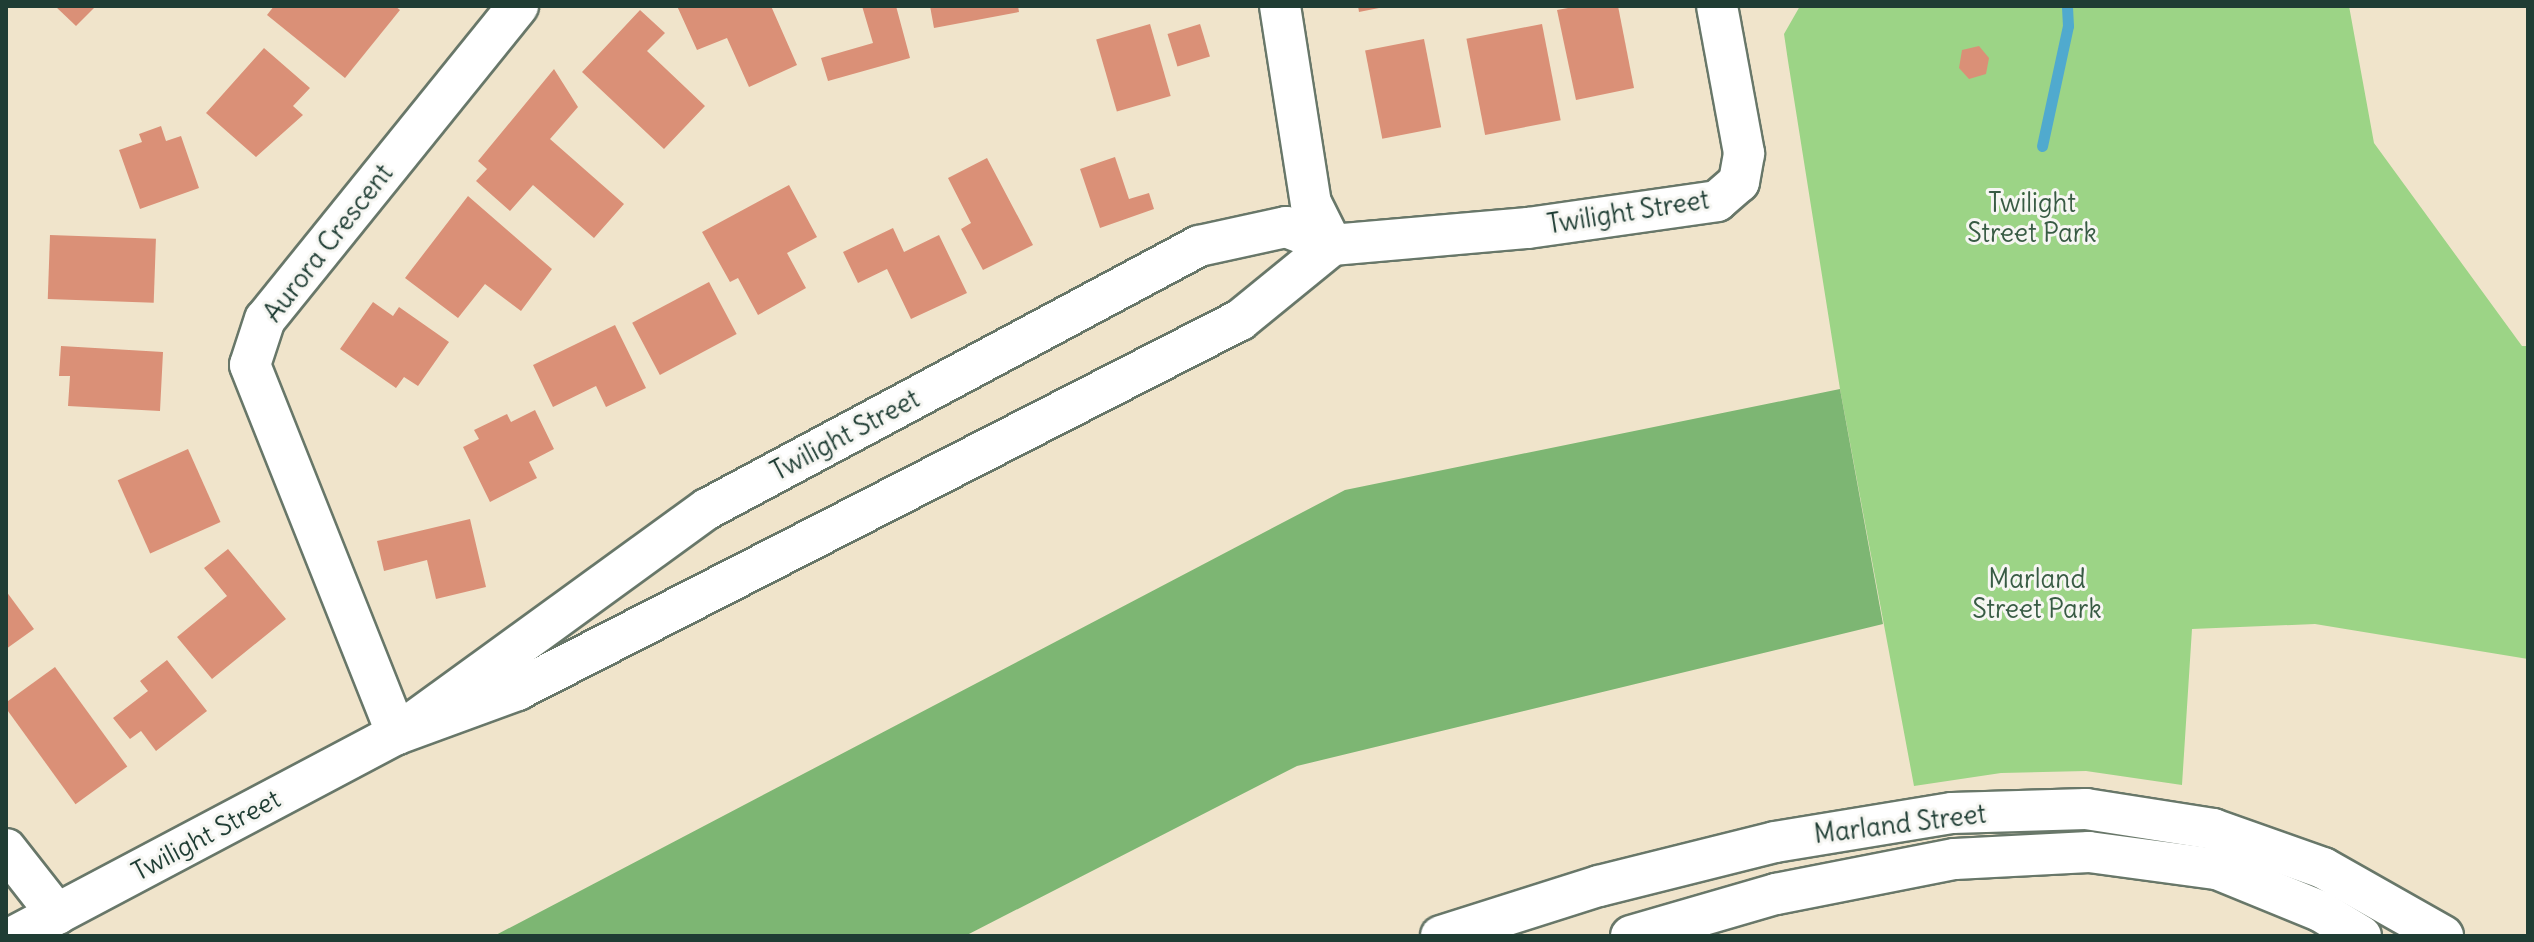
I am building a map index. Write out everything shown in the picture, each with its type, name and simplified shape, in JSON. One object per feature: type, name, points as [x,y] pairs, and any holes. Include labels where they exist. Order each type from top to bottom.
[{"type":"street","name":"Aurora Crescent","points":[[397,734],[250,365],[265,319],[518,6]]},
{"type":"street","points":[[1280,6],[1311,203],[1332,245]]},
{"type":"street","name":"Twilight Street","points":[[397,734],[707,509],[1199,246],[1286,227],[1332,245],[1528,228],[1717,201],[1739,182],[1744,153],[1717,6]]},
{"type":"street","name":"Twilight Street","points":[[15,936],[397,734],[517,690],[1240,320],[1332,245]]},
{"type":"street","name":"Marland Street","points":[[1441,936],[1599,886],[1775,842],[1952,813],[2086,809],[2227,834],[2323,868],[2443,936]]},
{"type":"street","points":[[6,849],[57,914]]},
{"type":"street","name":"Marland Street","points":[[1631,936],[1776,894],[1955,859],[2089,852],[2217,869],[2320,911],[2361,936]]},
{"type":"green space","points":[[1800,6],[2349,6],[2374,143],[2522,346],[2528,346],[2528,659],[2315,624],[2192,629],[2182,785],[2086,771],[2001,773],[1914,786],[1840,389],[1784,34]]},
{"type":"green space","points":[[1840,389],[1883,624],[1297,766],[965,936],[494,936],[1345,490]]},
{"type":"building","points":[[55,6],[96,6],[76,26]]},
{"type":"building","points":[[274,6],[395,6],[400,10],[345,78],[267,15]]},
{"type":"building","points":[[677,6],[771,6],[797,65],[749,87],[727,38],[697,50]]},
{"type":"building","points":[[862,6],[896,6],[910,58],[828,81],[821,58],[873,43]]},
{"type":"building","points":[[930,6],[1018,6],[1019,12],[934,28]]},
{"type":"building","points":[[1358,6],[1384,6],[1384,7],[1359,12]]},
{"type":"building","points":[[1579,6],[1618,6],[1634,88],[1576,100],[1557,10]]},
{"type":"building","points":[[640,10],[665,33],[647,51],[705,106],[664,149],[582,72]]},
{"type":"building","points":[[1150,24],[1171,96],[1117,112],[1096,39]]},
{"type":"building","points":[[1200,24],[1210,57],[1177,66],[1167,34]]},
{"type":"building","points":[[1542,24],[1561,120],[1485,135],[1466,39]]},
{"type":"building","points":[[1424,39],[1441,127],[1382,139],[1365,50]]},
{"type":"building","points":[[1979,46],[1989,58],[1986,74],[1969,79],[1959,68],[1962,50]]},
{"type":"building","points":[[264,48],[310,88],[293,106],[303,115],[256,157],[206,113]]},
{"type":"building","points":[[554,69],[578,107],[550,139],[624,204],[594,238],[533,185],[510,211],[476,181],[487,169],[478,161]]},
{"type":"building","points":[[161,126],[166,141],[181,136],[199,188],[140,209],[119,150],[142,142],[139,134]]},
{"type":"building","points":[[1115,157],[1129,199],[1149,193],[1154,209],[1100,228],[1080,169]]},
{"type":"building","points":[[987,158],[1033,245],[983,270],[961,229],[971,223],[948,178]]},
{"type":"building","points":[[789,185],[817,237],[787,253],[806,288],[758,315],[738,278],[730,282],[702,232]]},
{"type":"building","points":[[468,196],[552,269],[521,311],[485,284],[458,318],[405,278]]},
{"type":"building","points":[[893,228],[904,252],[939,235],[967,293],[911,319],[887,269],[858,283],[843,252]]},
{"type":"building","points":[[50,235],[156,239],[154,303],[48,299]]},
{"type":"building","points":[[709,282],[737,334],[660,375],[632,323]]},
{"type":"building","points":[[373,302],[393,316],[399,307],[449,342],[418,386],[404,377],[396,388],[340,349]]},
{"type":"building","points":[[615,325],[646,388],[606,407],[596,386],[553,407],[533,365]]},
{"type":"building","points":[[61,346],[163,352],[160,411],[68,406],[70,376],[59,376]]},
{"type":"building","points":[[535,410],[554,449],[529,462],[537,478],[490,502],[463,447],[479,439],[474,430],[507,414],[511,422]]},
{"type":"building","points":[[188,449],[221,522],[150,553],[118,480]]},
{"type":"building","points":[[470,519],[486,587],[436,599],[427,560],[384,571],[377,541]]},
{"type":"building","points":[[228,549],[286,619],[212,679],[177,637],[227,596],[204,568]]},
{"type":"building","points":[[6,591],[34,629],[6,649]]},
{"type":"building","points":[[167,660],[207,711],[156,751],[141,731],[130,739],[113,718],[148,691],[140,681]]},
{"type":"building","points":[[55,667],[127,767],[76,804],[6,708],[6,703]]},
{"type":"waterway","points":[[2042,146],[2068,26],[2067,6]]},
{"type":"park label","name":"Twilight Street Park","points":[[2032,218]]},
{"type":"park label","name":"Marland Street Park","points":[[2037,594]]}]
